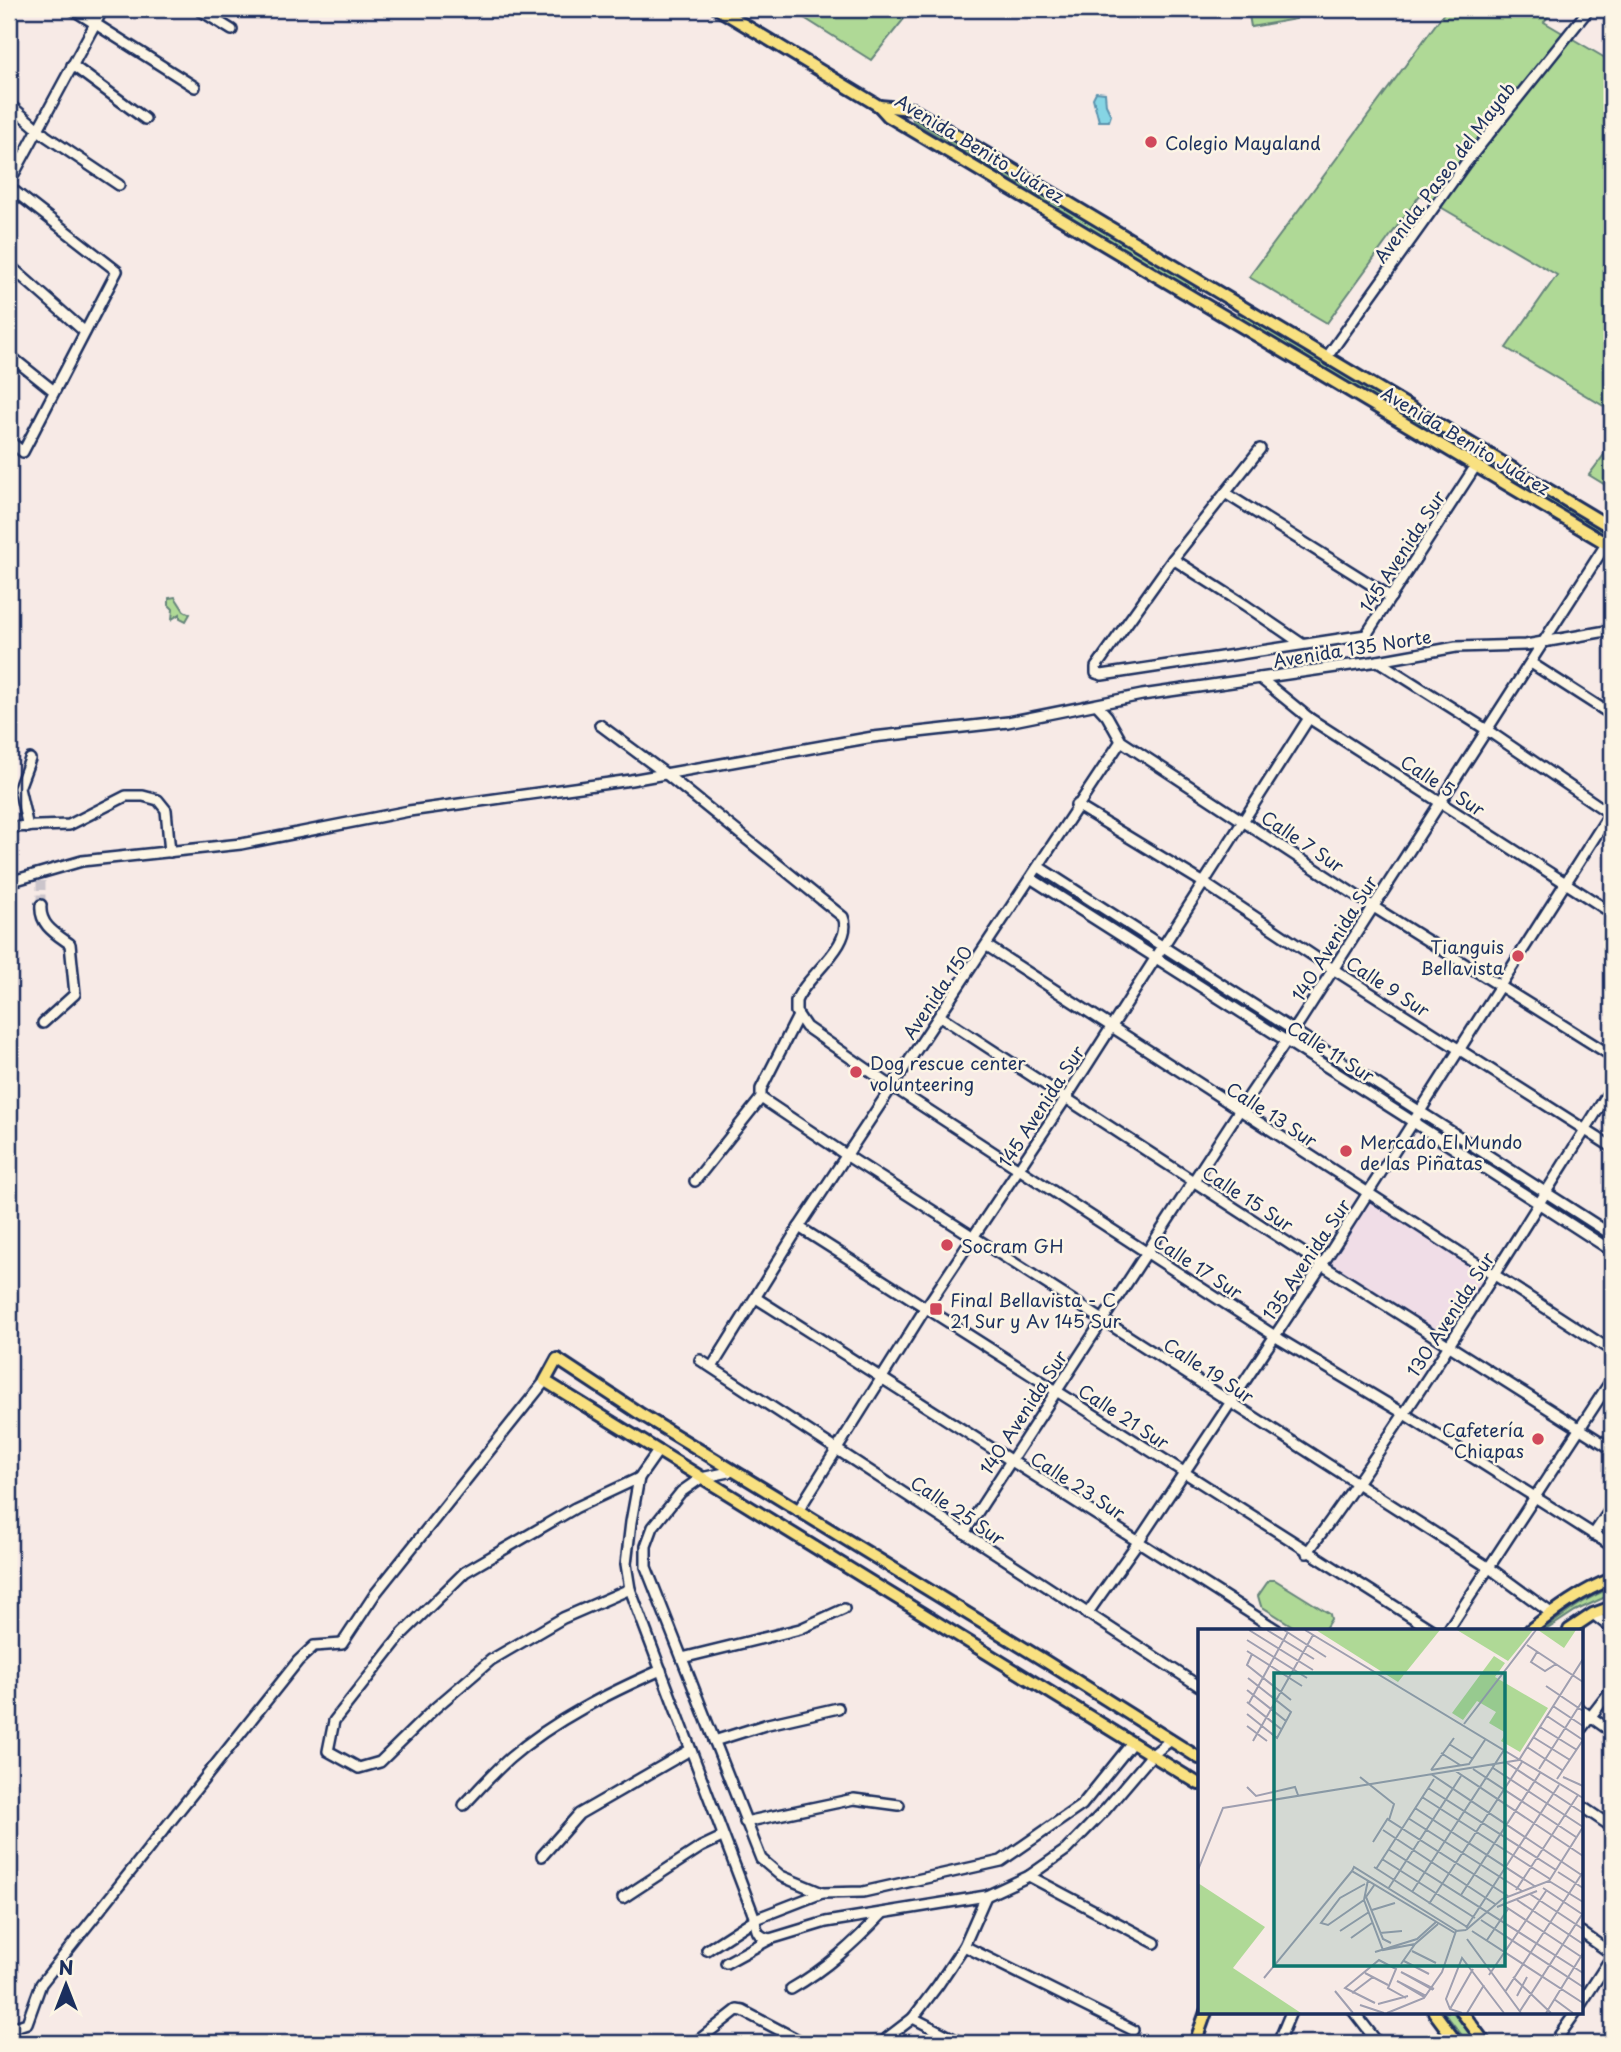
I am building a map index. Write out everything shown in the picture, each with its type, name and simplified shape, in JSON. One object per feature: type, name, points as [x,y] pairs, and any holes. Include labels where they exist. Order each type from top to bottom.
[{"type":"main road","points":[[718,9],[879,106]]},
{"type":"main road","name":"Avenida Benito Juárez","points":[[879,106],[912,109],[1612,528]]},
{"type":"main road","name":"Avenida Benito Juárez","points":[[879,106],[888,116],[1200,300],[1475,467],[1610,542]]},
{"type":"main road","points":[[1198,1757],[556,1359],[545,1381],[1198,1783]]},
{"type":"main road","points":[[1531,1629],[1597,1584],[1612,1579]]},
{"type":"main road","points":[[1570,1629],[1593,1614],[1612,1607]]},
{"type":"main road","points":[[954,1633],[960,1609]]},
{"type":"main road","points":[[1195,2043],[1205,2014]]},
{"type":"main road","points":[[1435,2014],[1457,2043]]},
{"type":"main road","points":[[1463,2014],[1485,2043]]},
{"type":"street","points":[[72,9],[195,86]]},
{"type":"street","points":[[9,441],[23,452],[117,271],[9,185],[103,9]]},
{"type":"street","points":[[198,9],[232,30]]},
{"type":"street","name":"Avenida Paseo del Mayab","points":[[1327,357],[1465,164],[1589,9]]},
{"type":"street","points":[[72,65],[145,119]]},
{"type":"street","points":[[9,104],[119,186]]},
{"type":"street","points":[[9,265],[85,332]]},
{"type":"street","points":[[9,355],[54,391]]},
{"type":"street","points":[[1261,449],[1173,559],[1302,644]]},
{"type":"street","name":"145 Avenida Sur","points":[[1173,559],[1096,667],[1096,673],[1102,675],[1366,635],[1475,467]]},
{"type":"street","points":[[1226,493],[1391,597]]},
{"type":"street","name":"140 Avenida Sur","points":[[964,1533],[1610,542]]},
{"type":"street","name":"Avenida 135 Norte","points":[[9,882],[41,877],[82,861],[240,844],[410,811],[666,774],[873,737],[1008,722],[1142,695],[1378,662],[1456,647],[1545,642],[1612,630]]},
{"type":"street","points":[[1378,662],[1612,813]]},
{"type":"street","points":[[1531,663],[1612,715]]},
{"type":"street","name":"Calle 5 Sur","points":[[1261,678],[1310,718],[1612,914]]},
{"type":"street","name":"Calle 7 Sur","points":[[1097,705],[1107,716],[1121,741],[1372,906],[1612,1056]]},
{"type":"street","name":"145 Avenida Sur","points":[[798,1510],[884,1378],[925,1308],[1066,1098],[1310,718]]},
{"type":"street","points":[[600,725],[666,774],[843,917],[846,927],[842,940],[798,996],[795,1007],[799,1016],[761,1089],[761,1098],[695,1181]]},
{"type":"street","name":"Avenida 150","points":[[712,1367],[799,1227],[1039,867],[1076,805],[1121,741]]},
{"type":"street","points":[[28,827],[19,788],[30,760]]},
{"type":"street","points":[[9,827],[69,825],[126,796],[144,796],[158,800],[166,810],[170,852]]},
{"type":"street","name":"Calle 9 Sur","points":[[1076,805],[1204,883],[1333,969],[1612,1147]]},
{"type":"street","name":"135 Avenida Sur","points":[[1087,1614],[1138,1542],[1368,1195],[1612,813]]},
{"type":"street","name":"Calle 11 Sur","points":[[1039,867],[1612,1235]]},
{"type":"street","name":"Calle 11 Sur","points":[[1031,879],[1612,1251]]},
{"type":"street","points":[[41,905],[40,913],[48,928],[70,944],[75,994],[43,1023]]},
{"type":"street","name":"Calle 13 Sur","points":[[987,946],[1612,1351]]},
{"type":"street","name":"Calle 17 Sur","points":[[799,1016],[806,1027],[1018,1169],[1275,1335],[1612,1546]]},
{"type":"street","name":"Calle 15 Sur","points":[[940,1016],[1322,1265],[1612,1449]]},
{"type":"street","name":"130 Avenida Sur","points":[[1307,1553],[1404,1415],[1612,1087]]},
{"type":"street","points":[[761,1098],[847,1156]]},
{"type":"street","name":"Calle 19 Sur","points":[[847,1156],[1489,1567],[1551,1614]]},
{"type":"street","name":"Calle 21 Sur","points":[[799,1227],[1307,1553],[1430,1629]]},
{"type":"street","name":"Calle 23 Sur","points":[[756,1298],[1275,1629]]},
{"type":"street","name":"Calle 25 Sur","points":[[700,1360],[1198,1685]]},
{"type":"street","points":[[1449,1629],[1612,1379]]},
{"type":"street","points":[[9,2029],[27,2023],[41,1984],[298,1661],[314,1646],[342,1644],[375,1594],[545,1381]]},
{"type":"street","points":[[658,1451],[639,1478],[626,1564],[630,1589],[755,1919],[757,1932],[770,1940]]},
{"type":"street","points":[[734,1471],[701,1478],[681,1492],[653,1527],[646,1546],[646,1567],[761,1859],[781,1876],[822,1893]]},
{"type":"street","points":[[630,1589],[563,1618],[491,1660],[435,1708],[380,1762],[359,1768],[328,1751],[334,1721],[403,1633],[465,1572],[575,1508],[639,1478]]},
{"type":"street","points":[[1593,1535],[1612,1507]]},
{"type":"street","points":[[682,1658],[800,1629],[844,1609]]},
{"type":"street","points":[[1593,1614],[1612,1629]]},
{"type":"street","points":[[1257,1629],[1262,1621]]},
{"type":"street","points":[[464,1805],[511,1758],[560,1722],[614,1691],[662,1670]]},
{"type":"street","points":[[1582,1728],[1612,1689]]},
{"type":"street","points":[[714,1741],[838,1708]]},
{"type":"street","points":[[1582,1711],[1612,1732]]},
{"type":"street","points":[[726,1963],[770,1940],[826,1922],[986,1896],[1029,1876],[1066,1850],[1106,1810],[1152,1755],[1171,1740]]},
{"type":"street","points":[[707,1950],[755,1919],[822,1893],[863,1892],[1001,1861],[1082,1805],[1132,1743]]},
{"type":"street","points":[[542,1856],[579,1814],[690,1751]]},
{"type":"street","points":[[745,1822],[854,1800],[899,1805]]},
{"type":"street","points":[[1582,1807],[1612,1827]]},
{"type":"street","points":[[623,1898],[667,1868],[722,1837]]},
{"type":"street","points":[[1029,1876],[1155,1943]]},
{"type":"street","points":[[887,2038],[913,2018],[964,1947],[986,1896]]},
{"type":"street","points":[[791,1989],[815,1975],[853,1944],[882,1914]]},
{"type":"street","points":[[1582,1933],[1612,1955],[1582,2002]]},
{"type":"street","points":[[964,1947],[1133,2030]]},
{"type":"street","points":[[695,2043],[737,2010],[804,2043]]},
{"type":"street","points":[[1278,2043],[1290,2014]]},
{"type":"street","points":[[1356,2014],[1378,2043]]},
{"type":"street","points":[[1554,2043],[1575,2014]]},
{"type":"street","points":[[913,2018],[962,2043]]},
{"type":"shaded area","name":"Tianguis Bellavista","points":[[1612,798],[1612,822],[1573,883],[1581,888],[1576,895],[1569,891],[1509,983],[1547,1008],[1541,1018],[1502,994],[1468,1047],[1481,1055],[1474,1066],[1462,1059],[1429,1110],[1417,1102],[1450,1052],[1439,1044],[1446,1033],[1457,1040],[1491,987],[1451,961],[1458,951],[1497,976],[1556,884],[1548,879],[1554,870],[1562,875],[1601,815],[1593,809],[1599,799],[1608,804]]},
{"type":"shaded area","points":[[1369,1200],[1487,1277],[1446,1339],[1328,1262]]},
{"type":"green space","points":[[790,9],[912,9],[871,60]]},
{"type":"green space","points":[[1248,9],[1295,9],[1296,19],[1251,27]]},
{"type":"green space","points":[[1447,9],[1554,9],[1544,22],[1612,62],[1612,411],[1506,348],[1557,275],[1420,195],[1327,323],[1249,277]]},
{"type":"green space","points":[[912,116],[1196,288],[1193,290],[913,121]]},
{"type":"green space","points":[[1238,312],[1603,533],[1599,535],[1239,318]]},
{"type":"green space","points":[[1612,444],[1612,489],[1589,475]]},
{"type":"green space","points":[[175,597],[184,611],[190,614],[186,621],[180,618],[180,614],[172,619],[173,609],[169,605],[169,598]]},
{"type":"green space","points":[[1269,1580],[1275,1580],[1330,1614],[1331,1619],[1325,1629],[1297,1629],[1261,1606],[1258,1596]]},
{"type":"green space","points":[[1612,1588],[1612,1594],[1544,1629],[1585,1601]]},
{"type":"green space","points":[[1446,2014],[1454,2014],[1476,2043],[1468,2043]]},
{"type":"water","points":[[1096,92],[1105,93],[1106,105],[1111,115],[1109,121],[1099,121],[1093,98]]},
{"type":"tunnel","points":[[41,881],[41,905]]},
{"type":"place","name":"Colegio Mayaland","points":[[1151,142]]},
{"type":"place","name":"Tianguis Bellavista","points":[[1518,956]]},
{"type":"place","name":"Dog rescue center volunteering","points":[[856,1072]]},
{"type":"place","name":"Mercado El Mundo de las Piñatas","points":[[1346,1151]]},
{"type":"place","name":"Socram GH","points":[[947,1245]]},
{"type":"place","name":"Final Bellavista - C 21 Sur y Av 145 Sur","points":[[936,1309]]},
{"type":"place","name":"Cafetería Chiapas","points":[[1538,1439]]}]
